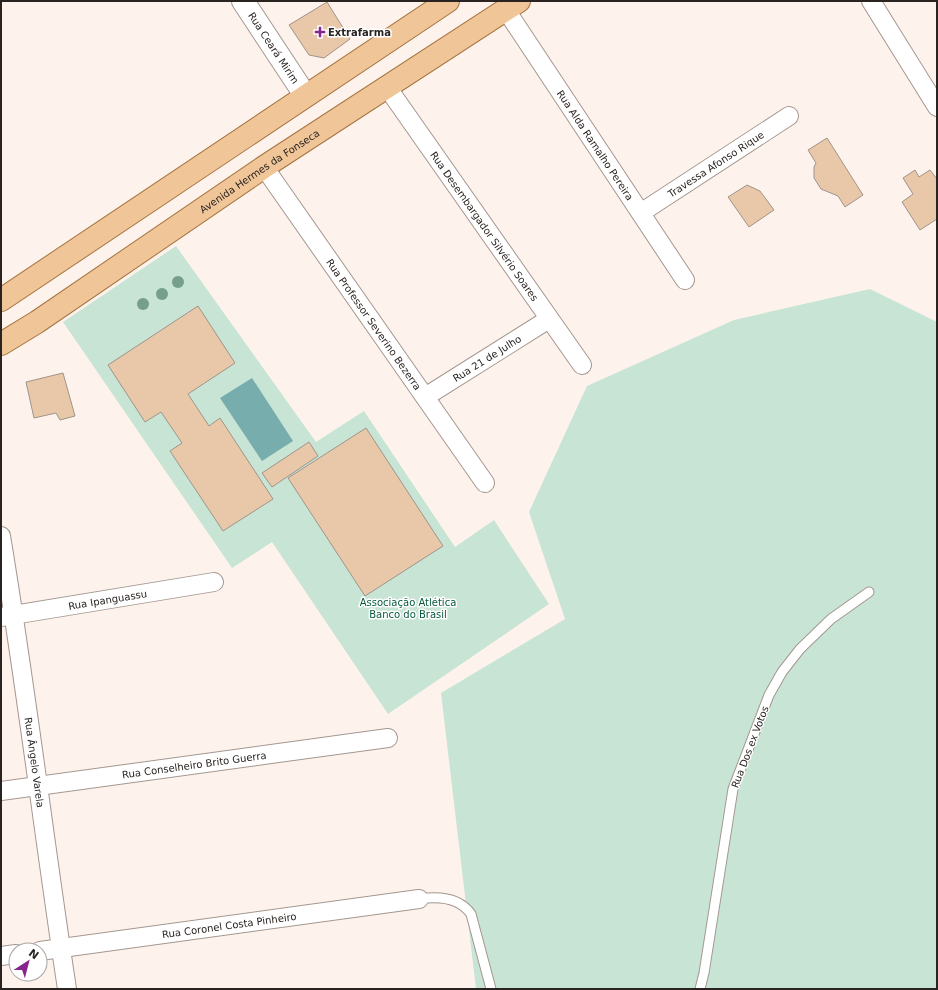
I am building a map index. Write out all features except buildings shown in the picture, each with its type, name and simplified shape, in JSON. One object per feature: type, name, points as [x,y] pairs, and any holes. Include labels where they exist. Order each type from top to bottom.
[{"type":"main road","points":[[1,300],[445,2]]},
{"type":"main road","name":"Avenida Hermes da Fonseca","points":[[1,344],[37,322],[264,167],[512,6]]},
{"type":"street","name":"Rua Ceará Mirim","points":[[243,1],[305,95]]},
{"type":"street","points":[[872,1],[937,107]]},
{"type":"street","name":"Rua Alda Ramalho Pereira","points":[[512,6],[685,280]]},
{"type":"street","name":"Rua Desembargador Silvério Soares","points":[[387,87],[582,365]]},
{"type":"street","name":"Travessa Afonso Rique","points":[[642,212],[789,116]]},
{"type":"street","name":"Rua Professor Severino Bezerra","points":[[264,167],[485,483]]},
{"type":"street","name":"Rua 21 de Julho","points":[[425,397],[549,320]]},
{"type":"street","name":"Rua Ângelo Varela","points":[[1,536],[8,616],[37,788],[67,989]]},
{"type":"street","name":"Rua Ipanguassu","points":[[8,616],[214,582]]},
{"type":"street","name":"Rua Conselheiro Brito Guerra","points":[[1,791],[37,788],[388,738]]},
{"type":"street","name":"Rua Coronel Costa Pinheiro","points":[[48,949],[419,899]]},
{"type":"lane","name":"Rua Dos ex Votos","points":[[700,989],[704,973],[733,789],[769,695],[782,672],[800,649],[831,619],[869,592]]},
{"type":"lane","points":[[419,899],[438,897],[456,901],[466,907],[471,914],[491,989]]},
{"type":"green space","name":"Associação Atlética Banco do Brasil","points":[[176,246],[316,442],[364,411],[455,547],[494,520],[549,604],[388,714],[272,542],[232,568],[63,322]]},
{"type":"green space","points":[[870,289],[937,322],[937,989],[476,989],[441,693],[565,619],[529,512],[587,386],[734,320]]},
{"type":"water","points":[[252,378],[293,441],[262,461],[220,398]]},
{"type":"place","name":"Extrafarma","points":[[320,32]]}]
